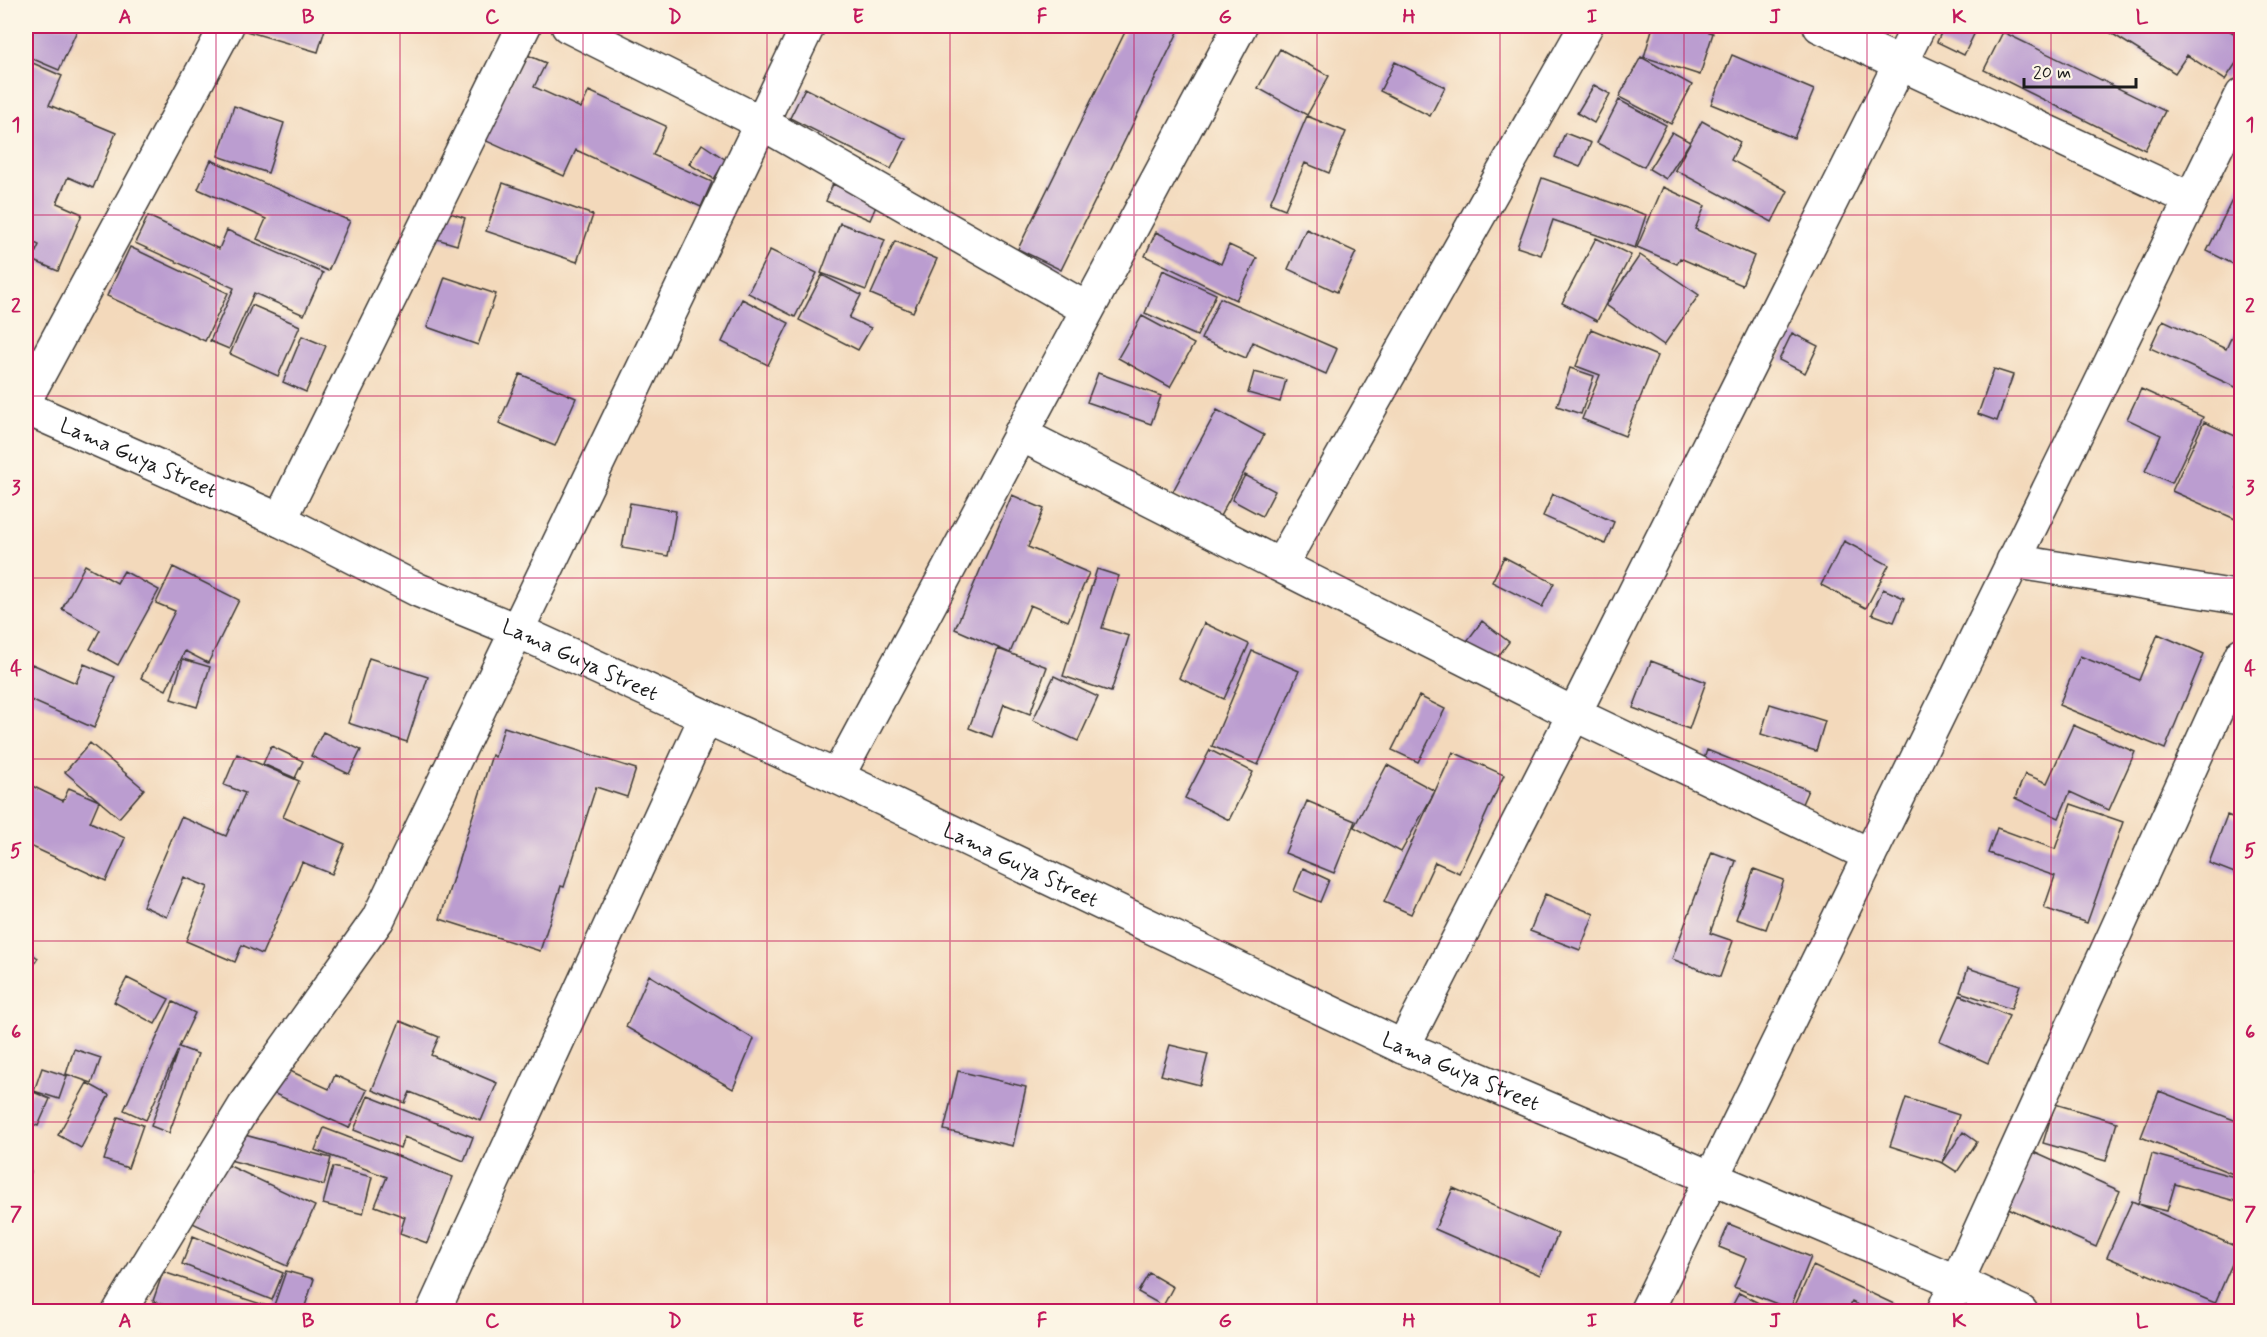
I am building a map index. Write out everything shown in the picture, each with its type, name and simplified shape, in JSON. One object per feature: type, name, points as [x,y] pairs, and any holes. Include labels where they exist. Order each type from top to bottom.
[{"type":"street","points":[[26,398],[227,26]]},
{"type":"street","points":[[280,520],[524,26]]},
{"type":"street","points":[[568,26],[762,123],[1087,309]]},
{"type":"street","points":[[119,1311],[244,1107],[378,919],[808,26]]},
{"type":"street","points":[[837,777],[1240,26]]},
{"type":"street","points":[[1281,565],[1586,26]]},
{"type":"street","points":[[1820,26],[2191,199]]},
{"type":"street","points":[[1403,1047],[1574,714],[1919,26]]},
{"type":"street","points":[[1646,1311],[2241,95]]},
{"type":"street","name":"Lama Guya Street","points":[[26,408],[280,520],[418,590],[518,631],[837,777],[1403,1047],[2021,1311]]},
{"type":"street","points":[[1020,434],[1574,714],[1870,855]]},
{"type":"street","points":[[2013,561],[2241,598]]},
{"type":"street","points":[[1943,1311],[2241,654]]},
{"type":"street","points":[[433,1311],[706,717]]},
{"type":"building","points":[[26,26],[79,26],[59,70],[26,56]]},
{"type":"building","points":[[248,26],[326,26],[318,52],[246,31]]},
{"type":"building","points":[[1128,26],[1181,26],[1061,270],[1018,249]]},
{"type":"building","points":[[1653,26],[1689,26],[1713,33],[1700,75],[1644,57]]},
{"type":"building","points":[[1944,26],[1978,26],[1964,55],[1937,42]]},
{"type":"building","points":[[2105,26],[2222,26],[2242,38],[2242,54],[2225,80],[2187,55],[2175,73],[2103,28]]},
{"type":"building","points":[[2003,32],[2165,111],[2145,150],[1984,70]]},
{"type":"building","points":[[1280,49],[1329,76],[1307,115],[1258,88]]},
{"type":"building","points":[[525,54],[546,63],[534,87],[581,108],[589,91],[666,126],[653,155],[712,182],[701,207],[576,150],[564,176],[482,139]]},
{"type":"building","points":[[1732,55],[1814,90],[1794,138],[1711,104]]},
{"type":"building","points":[[1641,57],[1692,85],[1671,124],[1619,97]]},
{"type":"building","points":[[26,60],[62,76],[49,105],[116,133],[93,188],[68,177],[57,203],[82,214],[58,271],[32,260],[39,245],[26,239],[26,136],[33,119],[26,116]]},
{"type":"building","points":[[1395,62],[1445,87],[1430,116],[1380,91]]},
{"type":"building","points":[[1594,85],[1610,94],[1594,123],[1577,113]]},
{"type":"building","points":[[805,88],[906,139],[891,169],[790,118]]},
{"type":"building","points":[[1619,100],[1666,125],[1644,167],[1597,143]]},
{"type":"building","points":[[234,106],[284,123],[268,173],[218,156]]},
{"type":"building","points":[[1307,116],[1346,132],[1329,173],[1305,163],[1285,209],[1270,203]]},
{"type":"building","points":[[1702,121],[1740,142],[1731,160],[1788,191],[1772,222],[1675,170]]},
{"type":"building","points":[[1672,132],[1690,142],[1666,179],[1649,169]]},
{"type":"building","points":[[1565,133],[1591,143],[1580,167],[1555,157]]},
{"type":"building","points":[[702,144],[726,160],[714,179],[689,164]]},
{"type":"building","points":[[211,160],[350,221],[328,271],[257,239],[266,219],[198,189]]},
{"type":"building","points":[[1542,178],[1646,215],[1635,248],[1553,220],[1541,255],[1517,247]]},
{"type":"building","points":[[2242,180],[2242,252],[2235,265],[2207,251]]},
{"type":"building","points":[[503,183],[593,215],[577,262],[486,231]]},
{"type":"building","points":[[833,184],[877,204],[870,220],[826,201]]},
{"type":"building","points":[[1663,187],[1705,206],[1695,229],[1754,256],[1742,285],[1680,258],[1677,264],[1637,247]]},
{"type":"building","points":[[445,211],[465,218],[457,245],[437,239]]},
{"type":"building","points":[[148,216],[219,249],[227,230],[323,273],[304,315],[254,293],[229,349],[210,341],[234,288],[135,243]]},
{"type":"building","points":[[840,223],[885,240],[866,290],[821,273]]},
{"type":"building","points":[[1306,229],[1356,252],[1337,292],[1288,269]]},
{"type":"building","points":[[1156,232],[1221,264],[1229,245],[1257,258],[1236,300],[1145,256]]},
{"type":"building","points":[[1596,238],[1631,255],[1597,321],[1562,303]]},
{"type":"building","points":[[895,241],[937,259],[913,312],[871,294]]},
{"type":"building","points":[[130,247],[228,293],[205,341],[107,296]]},
{"type":"building","points":[[770,250],[817,273],[795,317],[748,293]]},
{"type":"building","points":[[1640,255],[1699,295],[1664,345],[1606,305]]},
{"type":"building","points":[[1163,270],[1216,294],[1197,336],[1145,313]]},
{"type":"building","points":[[822,275],[861,295],[849,318],[871,328],[858,350],[799,320]]},
{"type":"building","points":[[445,277],[496,294],[478,345],[427,327]]},
{"type":"building","points":[[1220,298],[1337,349],[1326,374],[1253,342],[1246,358],[1201,339]]},
{"type":"building","points":[[742,299],[789,323],[768,365],[722,342]]},
{"type":"building","points":[[252,305],[300,326],[278,376],[230,354]]},
{"type":"building","points":[[2242,314],[2242,390],[2150,348],[2163,320],[2226,349]]},
{"type":"building","points":[[1142,316],[1194,344],[1170,387],[1118,358]]},
{"type":"building","points":[[1591,329],[1657,356],[1625,436],[1582,419],[1600,375],[1576,366]]},
{"type":"building","points":[[1792,333],[1818,346],[1805,373],[1779,360]]},
{"type":"building","points":[[302,336],[326,346],[306,392],[283,382]]},
{"type":"building","points":[[1570,368],[1594,376],[1581,414],[1557,406]]},
{"type":"building","points":[[1994,369],[2013,375],[1997,421],[1978,414]]},
{"type":"building","points":[[1254,372],[1286,380],[1280,402],[1248,393]]},
{"type":"building","points":[[1098,373],[1161,396],[1151,424],[1087,402]]},
{"type":"building","points":[[520,374],[576,398],[555,446],[499,423]]},
{"type":"building","points":[[2141,389],[2203,417],[2172,483],[2145,471],[2161,435],[2127,419]]},
{"type":"building","points":[[1217,410],[1264,435],[1219,518],[1172,493]]},
{"type":"building","points":[[2204,422],[2242,439],[2242,479],[2237,488],[2242,490],[2242,522],[2172,491]]},
{"type":"building","points":[[1245,475],[1275,491],[1262,516],[1232,500]]},
{"type":"building","points":[[1553,494],[1614,522],[1605,544],[1543,516]]},
{"type":"building","points":[[1012,495],[1044,509],[1028,547],[1089,573],[1068,621],[1030,605],[1010,653],[955,629]]},
{"type":"building","points":[[630,503],[676,511],[668,556],[622,548]]},
{"type":"building","points":[[1844,541],[1889,565],[1866,608],[1821,585]]},
{"type":"building","points":[[1504,557],[1554,583],[1542,607],[1492,582]]},
{"type":"building","points":[[85,565],[117,583],[124,571],[159,590],[118,665],[90,649],[100,630],[62,609]]},
{"type":"building","points":[[173,567],[239,600],[208,663],[185,651],[166,690],[141,678],[175,611],[156,603]]},
{"type":"building","points":[[1097,569],[1119,576],[1102,628],[1129,636],[1111,692],[1063,676]]},
{"type":"building","points":[[1883,589],[1904,598],[1894,622],[1872,614]]},
{"type":"building","points":[[1482,621],[1509,642],[1491,666],[1464,645]]},
{"type":"building","points":[[1204,623],[1249,644],[1224,699],[1179,678]]},
{"type":"building","points":[[2158,634],[2204,654],[2165,749],[2059,705],[2080,656],[2139,680]]},
{"type":"building","points":[[998,649],[1047,667],[1030,714],[1004,704],[992,737],[969,728]]},
{"type":"building","points":[[1252,651],[1299,671],[1258,765],[1212,746]]},
{"type":"building","points":[[369,658],[428,677],[407,742],[348,723]]},
{"type":"building","points":[[183,659],[210,667],[197,707],[171,699]]},
{"type":"building","points":[[1651,661],[1706,682],[1689,729],[1633,708]]},
{"type":"building","points":[[32,664],[76,683],[84,664],[115,677],[94,728],[26,698],[26,678]]},
{"type":"building","points":[[1054,676],[1098,697],[1078,741],[1033,720]]},
{"type":"building","points":[[1419,696],[1445,709],[1418,762],[1392,750]]},
{"type":"building","points":[[1770,704],[1825,721],[1816,751],[1761,734]]},
{"type":"building","points":[[2073,725],[2135,752],[2109,810],[2070,792],[2059,818],[2015,798],[2025,774],[2047,783]]},
{"type":"building","points":[[504,727],[636,769],[627,797],[596,787],[564,887],[561,886],[540,951],[440,919],[492,755],[495,757]]},
{"type":"building","points":[[323,732],[361,750],[349,774],[311,756]]},
{"type":"building","points":[[90,743],[144,789],[119,818],[65,772]]},
{"type":"building","points":[[271,746],[303,761],[295,778],[263,764]]},
{"type":"building","points":[[1210,750],[1253,772],[1229,820],[1185,798]]},
{"type":"building","points":[[1707,750],[1808,790],[1798,813],[1699,774]]},
{"type":"building","points":[[1453,752],[1504,775],[1459,873],[1435,862],[1411,914],[1384,902]]},
{"type":"building","points":[[237,754],[299,781],[283,817],[345,844],[332,874],[302,862],[262,954],[242,945],[235,962],[186,941],[208,887],[184,877],[167,917],[143,906],[181,817],[226,836],[245,793],[224,785]]},
{"type":"building","points":[[1387,765],[1435,791],[1401,852],[1354,827]]},
{"type":"building","points":[[26,783],[63,801],[69,788],[99,801],[90,822],[125,838],[106,881],[26,844]]},
{"type":"building","points":[[1307,801],[1355,821],[1334,873],[1285,853]]},
{"type":"building","points":[[2071,804],[2123,822],[2087,923],[2044,908],[2055,876],[1988,853],[1997,828],[2055,849]]},
{"type":"building","points":[[2227,815],[2242,821],[2242,876],[2209,863]]},
{"type":"building","points":[[1712,852],[1736,861],[1710,933],[1733,941],[1720,977],[1672,959]]},
{"type":"building","points":[[1303,868],[1329,880],[1320,902],[1294,891]]},
{"type":"building","points":[[1754,869],[1784,880],[1766,929],[1736,919]]},
{"type":"building","points":[[1545,894],[1594,914],[1580,950],[1530,931]]},
{"type":"building","points":[[26,950],[38,958],[26,976]]},
{"type":"building","points":[[1968,968],[2020,985],[2011,1009],[1960,992]]},
{"type":"building","points":[[649,975],[754,1039],[733,1089],[626,1027]]},
{"type":"building","points":[[127,978],[169,999],[155,1024],[114,1002]]},
{"type":"building","points":[[1960,995],[2009,1016],[1988,1063],[1940,1041]]},
{"type":"building","points":[[173,1002],[195,1013],[179,1047],[198,1054],[169,1133],[151,1126],[178,1050],[146,1120],[124,1110]]},
{"type":"building","points":[[400,1021],[439,1037],[431,1055],[497,1083],[481,1121],[410,1092],[405,1103],[372,1090]]},
{"type":"building","points":[[1170,1045],[1208,1054],[1200,1085],[1161,1075]]},
{"type":"building","points":[[74,1049],[101,1058],[92,1083],[66,1074]]},
{"type":"building","points":[[262,1058],[329,1089],[335,1075],[367,1090],[349,1128],[251,1083]]},
{"type":"building","points":[[42,1068],[67,1076],[59,1099],[34,1091]]},
{"type":"building","points":[[958,1071],[1026,1087],[1013,1146],[944,1130]]},
{"type":"building","points":[[87,1083],[109,1095],[81,1148],[58,1135]]},
{"type":"building","points":[[31,1091],[50,1099],[38,1126],[26,1121],[26,1103]]},
{"type":"building","points":[[2159,1091],[2242,1123],[2242,1167],[2238,1176],[2141,1137]]},
{"type":"building","points":[[368,1096],[473,1137],[464,1161],[404,1137],[400,1148],[354,1130]]},
{"type":"building","points":[[1906,1098],[1959,1115],[1943,1162],[1963,1132],[1977,1142],[1957,1172],[1943,1163],[1890,1146]]},
{"type":"building","points":[[2055,1104],[2117,1122],[2106,1161],[2043,1143]]},
{"type":"building","points":[[118,1117],[143,1125],[128,1168],[104,1160]]},
{"type":"building","points":[[324,1128],[453,1177],[427,1243],[400,1233],[405,1217],[375,1206],[387,1177],[315,1150]]},
{"type":"building","points":[[226,1130],[331,1158],[324,1185],[218,1157]]},
{"type":"building","points":[[2031,1151],[2120,1191],[2096,1247],[2006,1207]]},
{"type":"building","points":[[2152,1154],[2242,1179],[2242,1203],[2175,1184],[2167,1211],[2138,1204]]},
{"type":"building","points":[[217,1160],[315,1206],[287,1266],[188,1221]]},
{"type":"building","points":[[333,1167],[372,1177],[363,1214],[323,1204]]},
{"type":"building","points":[[26,1169],[31,1172],[26,1182]]},
{"type":"building","points":[[1453,1188],[1558,1234],[1540,1275],[1435,1229]]},
{"type":"building","points":[[2132,1201],[2239,1248],[2215,1303],[2107,1257]]},
{"type":"building","points":[[1729,1224],[1811,1257],[1790,1309],[1734,1287],[1746,1258],[1719,1247]]},
{"type":"building","points":[[193,1236],[283,1273],[272,1300],[182,1264]]},
{"type":"building","points":[[1813,1266],[1911,1312],[1872,1312],[1852,1302],[1848,1312],[1792,1312]]},
{"type":"building","points":[[286,1271],[314,1279],[303,1312],[185,1312],[153,1301],[163,1272],[273,1308]]},
{"type":"building","points":[[1149,1273],[1173,1287],[1163,1306],[1138,1292]]},
{"type":"building","points":[[1739,1293],[1776,1312],[1729,1312]]}]
